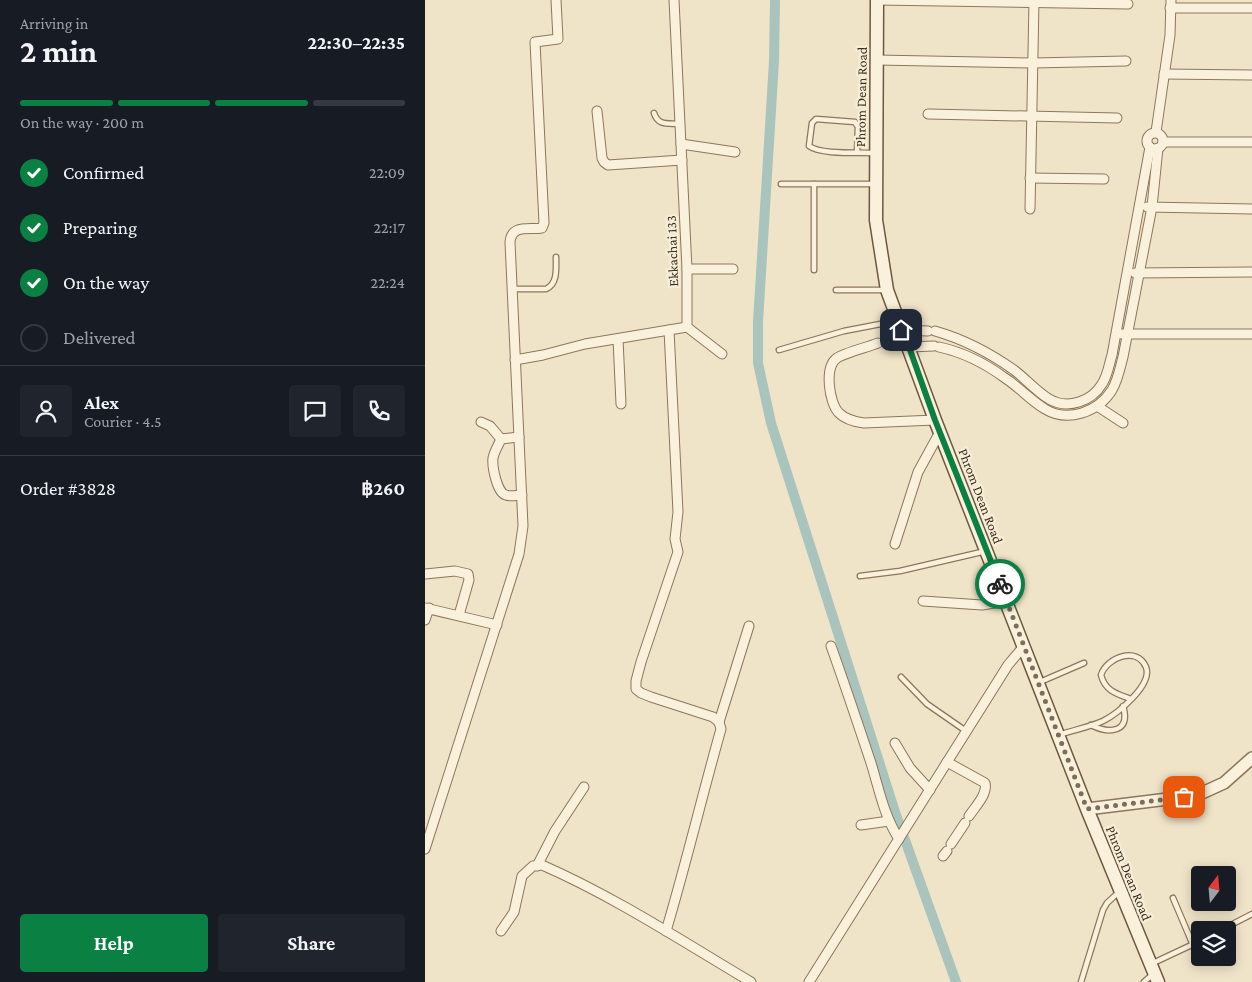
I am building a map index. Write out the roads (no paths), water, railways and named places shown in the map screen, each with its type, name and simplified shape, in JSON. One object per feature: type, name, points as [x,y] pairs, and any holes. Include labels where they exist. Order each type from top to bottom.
[{"type":"main road","name":"Phrom Dean Road","points":[[878,0],[877,220],[887,290],[935,420],[1023,646],[1087,809],[1155,973]]},
{"type":"street","points":[[425,849],[523,539],[511,235],[519,230],[542,228],[544,223],[535,42],[558,39],[556,0]]},
{"type":"street","name":"Ekkachai 133","points":[[674,0],[687,269],[687,327]]},
{"type":"street","points":[[878,0],[1128,4]]},
{"type":"street","points":[[1030,209],[1034,2]]},
{"type":"street","points":[[1156,132],[1170,35],[1171,4],[1252,8]]},
{"type":"street","points":[[877,60],[1033,63],[1126,61]]},
{"type":"street","points":[[1164,74],[1252,74]]},
{"type":"street","points":[[597,111],[602,158],[608,165],[682,160]]},
{"type":"street","points":[[929,114],[1117,118]]},
{"type":"street","points":[[1156,132],[1147,138],[1147,143],[1157,146],[1252,142]]},
{"type":"street","points":[[899,325],[935,331],[956,338],[996,358],[1051,400],[1069,404],[1088,398],[1102,385],[1112,355],[1140,208],[1157,146],[1162,136],[1156,132]]},
{"type":"street","points":[[681,144],[735,152]]},
{"type":"street","points":[[909,347],[948,348],[991,368],[1015,384],[1046,410],[1058,414],[1069,416],[1083,413],[1097,406],[1111,391],[1117,380],[1152,206],[1157,146]]},
{"type":"street","points":[[1031,178],[1104,179]]},
{"type":"street","points":[[1140,208],[1152,206],[1252,209]]},
{"type":"street","points":[[687,269],[733,269]]},
{"type":"street","points":[[1128,273],[1252,272]]},
{"type":"street","points":[[515,360],[687,327],[722,354]]},
{"type":"street","points":[[669,330],[678,512],[675,539],[678,552],[641,662],[636,689],[651,698],[713,717],[719,722]]},
{"type":"street","points":[[935,331],[939,347]]},
{"type":"street","points":[[1116,334],[1252,334]]},
{"type":"street","points":[[619,339],[621,404]]},
{"type":"street","points":[[878,344],[836,358],[830,368],[829,378],[833,403],[839,414],[854,421],[864,423],[935,420]]},
{"type":"street","points":[[1015,384],[1020,375]]},
{"type":"street","points":[[1097,406],[1123,423]]},
{"type":"street","points":[[481,422],[490,426],[501,439]]},
{"type":"street","points":[[895,544],[918,472],[940,432]]},
{"type":"street","points":[[501,439],[519,437]]},
{"type":"street","points":[[501,439],[494,453],[493,462],[498,490],[507,496],[522,494]]},
{"type":"street","points":[[425,574],[455,571],[467,574],[469,580],[459,615]]},
{"type":"street","points":[[923,601],[982,605],[1006,601]]},
{"type":"street","points":[[425,620],[427,608],[497,625]]},
{"type":"street","points":[[666,931],[681,882],[692,832],[721,729],[719,722],[749,626]]},
{"type":"street","points":[[831,646],[889,821],[900,837]]},
{"type":"street","points":[[809,982],[1008,665],[1023,646]]},
{"type":"street","points":[[895,743],[910,768],[929,790]]},
{"type":"street","points":[[1087,809],[1202,793],[1224,783],[1252,758]]},
{"type":"street","points":[[947,762],[985,783],[987,788],[947,851]]},
{"type":"street","points":[[537,866],[555,831],[584,786]]},
{"type":"street","points":[[861,826],[889,821]]},
{"type":"street","points":[[501,932],[514,912],[522,876],[528,869],[542,865],[601,894],[751,982]]},
{"type":"lane","points":[[654,113],[656,119],[661,123],[680,124]]},
{"type":"lane","points":[[857,152],[858,126],[855,122],[825,118],[816,119],[812,123],[809,146],[813,149],[824,151],[876,153]]},
{"type":"lane","points":[[781,184],[876,184]]},
{"type":"lane","points":[[814,184],[814,270]]},
{"type":"lane","points":[[512,289],[545,289],[550,287],[554,283],[556,257]]},
{"type":"lane","points":[[837,290],[887,290]]},
{"type":"lane","points":[[779,350],[844,331],[899,325]]},
{"type":"lane","points":[[860,576],[900,571],[986,551]]},
{"type":"lane","points":[[1058,735],[1091,725],[1112,716],[1131,699],[1143,686],[1146,667],[1141,660],[1134,656],[1123,656],[1108,662],[1101,675],[1108,689],[1131,699]]},
{"type":"lane","points":[[1038,683],[1085,663]]},
{"type":"lane","points":[[901,677],[927,704],[966,731]]},
{"type":"lane","points":[[1091,725],[1108,731],[1121,726],[1125,721],[1126,715],[1123,706]]},
{"type":"lane","points":[[1081,982],[1103,910],[1120,890]]},
{"type":"lane","points":[[1173,898],[1191,940]]},
{"type":"lane","points":[[1236,922],[1252,914]]},
{"type":"lane","points":[[1144,982],[1191,946]]},
{"type":"waterway","points":[[775,0],[774,61],[758,322],[758,363],[771,423],[896,815],[956,982]]}]
